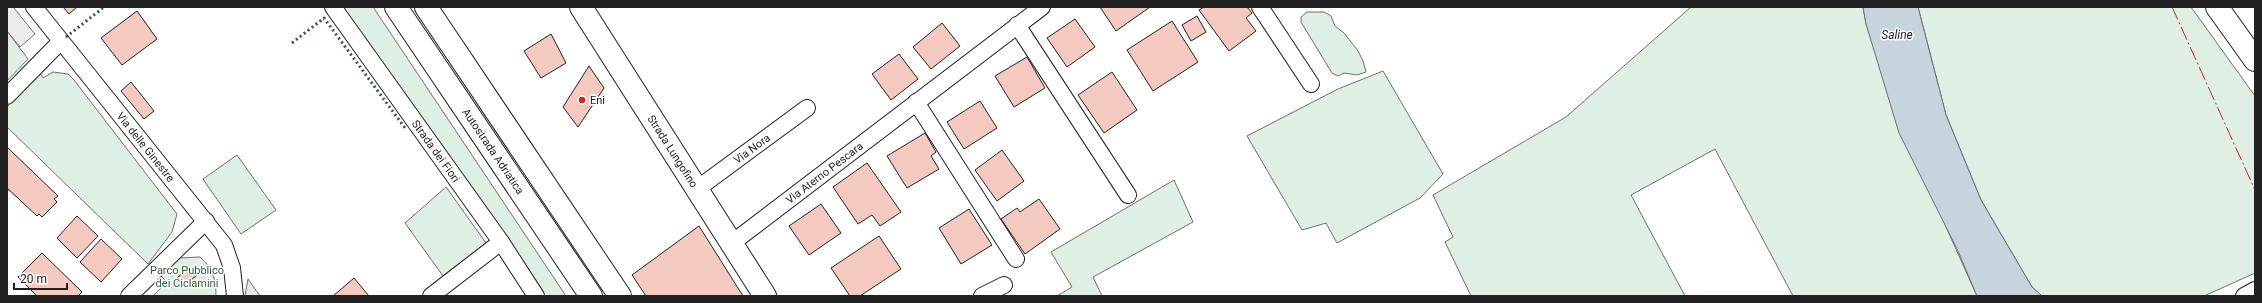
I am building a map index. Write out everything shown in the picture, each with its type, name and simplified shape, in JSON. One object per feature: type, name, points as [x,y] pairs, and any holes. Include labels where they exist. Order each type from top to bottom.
[{"type":"main road","name":"Autostrada Adriatica","points":[[396,7],[591,296]]},
{"type":"main road","points":[[426,7],[620,296]]},
{"type":"main road","name":"Strada Lungofino","points":[[581,7],[765,296]]},
{"type":"main road","points":[[2217,7],[2255,60]]},
{"type":"street","name":"Via delle Ginestre","points":[[34,7],[224,245],[232,268],[236,296]]},
{"type":"street","name":"Strada dei Fiori","points":[[333,7],[501,242],[536,296]]},
{"type":"street","name":"Via Aterno Pescara","points":[[732,243],[1042,7]]},
{"type":"street","points":[[1260,7],[1311,84]]},
{"type":"street","points":[[1017,25],[1128,195]]},
{"type":"street","points":[[7,96],[61,41]]},
{"type":"street","points":[[916,102],[1016,258]]},
{"type":"street","name":"Via Nora","points":[[697,189],[807,108]]},
{"type":"street","points":[[130,296],[206,221]]},
{"type":"street","points":[[431,296],[501,242]]},
{"type":"street","points":[[982,296],[1004,284]]},
{"type":"street","points":[[2244,296],[2255,290]]},
{"type":"green space","points":[[341,7],[373,7],[566,296],[542,296]]},
{"type":"green space","points":[[1691,7],[1863,7],[1866,24],[1934,200],[1977,296],[1793,296],[1715,149],[1631,195],[1685,296],[1471,296],[1445,242],[1453,237],[1433,195],[1566,117]]},
{"type":"green space","points":[[1918,7],[2191,7],[2255,96],[2255,273],[2204,296],[2042,296],[2032,287],[1981,200],[1946,115]]},
{"type":"green space","points":[[1307,12],[1324,12],[1331,16],[1335,26],[1344,33],[1358,51],[1366,72],[1357,75],[1344,73],[1338,76],[1332,73],[1301,22],[1301,17]]},
{"type":"green space","points":[[7,31],[28,59],[7,81]]},
{"type":"green space","points":[[1383,71],[1443,174],[1420,198],[1337,243],[1326,223],[1302,230],[1247,136],[1338,89]]},
{"type":"green space","points":[[53,72],[68,74],[74,80],[177,214],[172,232],[148,264],[7,127],[7,107],[40,73],[43,78]]},
{"type":"green space","points":[[237,155],[276,210],[241,234],[203,179]]},
{"type":"green space","points":[[1174,180],[1193,222],[1093,277],[1102,296],[1057,296],[1072,287],[1051,252]]},
{"type":"green space","points":[[446,187],[486,243],[443,276],[405,223]]},
{"type":"green space","name":"Parco Pubblico dei Ciclamini","points":[[200,257],[208,265],[213,274],[216,296],[153,296],[167,282],[159,274],[179,258]]},
{"type":"green space","points":[[248,279],[260,296],[245,296]]},
{"type":"shaded area","points":[[7,7],[13,7],[35,34],[20,47],[7,31]]},
{"type":"water","name":"Saline","points":[[1863,7],[1918,7],[1946,115],[1981,200],[2032,287],[2042,296],[1977,296],[1958,251],[1899,133],[1866,24]]},
{"type":"building","points":[[63,7],[77,7],[69,14]]},
{"type":"building","points":[[1100,7],[1150,7],[1116,31]]},
{"type":"building","points":[[1204,7],[1247,7],[1252,13],[1246,18],[1256,31],[1229,51],[1199,10]]},
{"type":"building","points":[[137,11],[157,39],[122,65],[101,38]]},
{"type":"building","points":[[1197,16],[1206,32],[1191,41],[1182,25]]},
{"type":"building","points":[[1075,19],[1095,47],[1067,67],[1047,38]]},
{"type":"building","points":[[1172,21],[1198,62],[1153,91],[1127,50]]},
{"type":"building","points":[[942,23],[960,46],[931,69],[913,47]]},
{"type":"building","points":[[551,34],[566,63],[541,78],[524,51]]},
{"type":"building","points":[[899,54],[918,79],[891,100],[872,74]]},
{"type":"building","points":[[1027,57],[1045,88],[1014,107],[995,76]]},
{"type":"building","points":[[589,66],[604,88],[578,127],[563,107]]},
{"type":"building","points":[[1112,72],[1137,110],[1104,133],[1078,95]]},
{"type":"building","points":[[131,82],[154,111],[144,119],[121,91]]},
{"type":"building","points":[[980,101],[997,128],[964,149],[947,122]]},
{"type":"building","points":[[925,133],[936,152],[931,156],[939,169],[907,188],[887,156]]},
{"type":"building","points":[[7,147],[58,196],[54,199],[57,202],[42,217],[39,214],[37,216],[7,188]]},
{"type":"building","points":[[1002,150],[1024,181],[997,201],[975,170]]},
{"type":"building","points":[[867,163],[901,212],[880,226],[872,215],[858,224],[833,187]]},
{"type":"building","points":[[1039,199],[1060,229],[1025,254],[1001,219],[1017,208],[1020,212]]},
{"type":"building","points":[[821,204],[841,233],[809,255],[789,226]]},
{"type":"building","points":[[969,209],[992,245],[961,264],[939,228]]},
{"type":"building","points":[[77,216],[98,236],[77,258],[57,238]]},
{"type":"building","points":[[699,226],[743,296],[646,296],[632,275]]},
{"type":"building","points":[[879,236],[901,269],[860,296],[850,296],[831,268]]},
{"type":"building","points":[[101,239],[122,259],[101,282],[80,262]]},
{"type":"building","points":[[42,253],[82,292],[78,296],[37,296],[18,277]]},
{"type":"building","points":[[189,267],[197,275],[184,286],[177,278]]},
{"type":"building","points":[[354,278],[369,296],[333,296]]},
{"type":"hedge","points":[[66,37],[104,7]]},
{"type":"hedge","points":[[292,43],[324,18],[405,128]]},
{"type":"power","points":[[2172,7],[2255,190]]},
{"type":"place","name":"Eni","points":[[582,100]]}]
